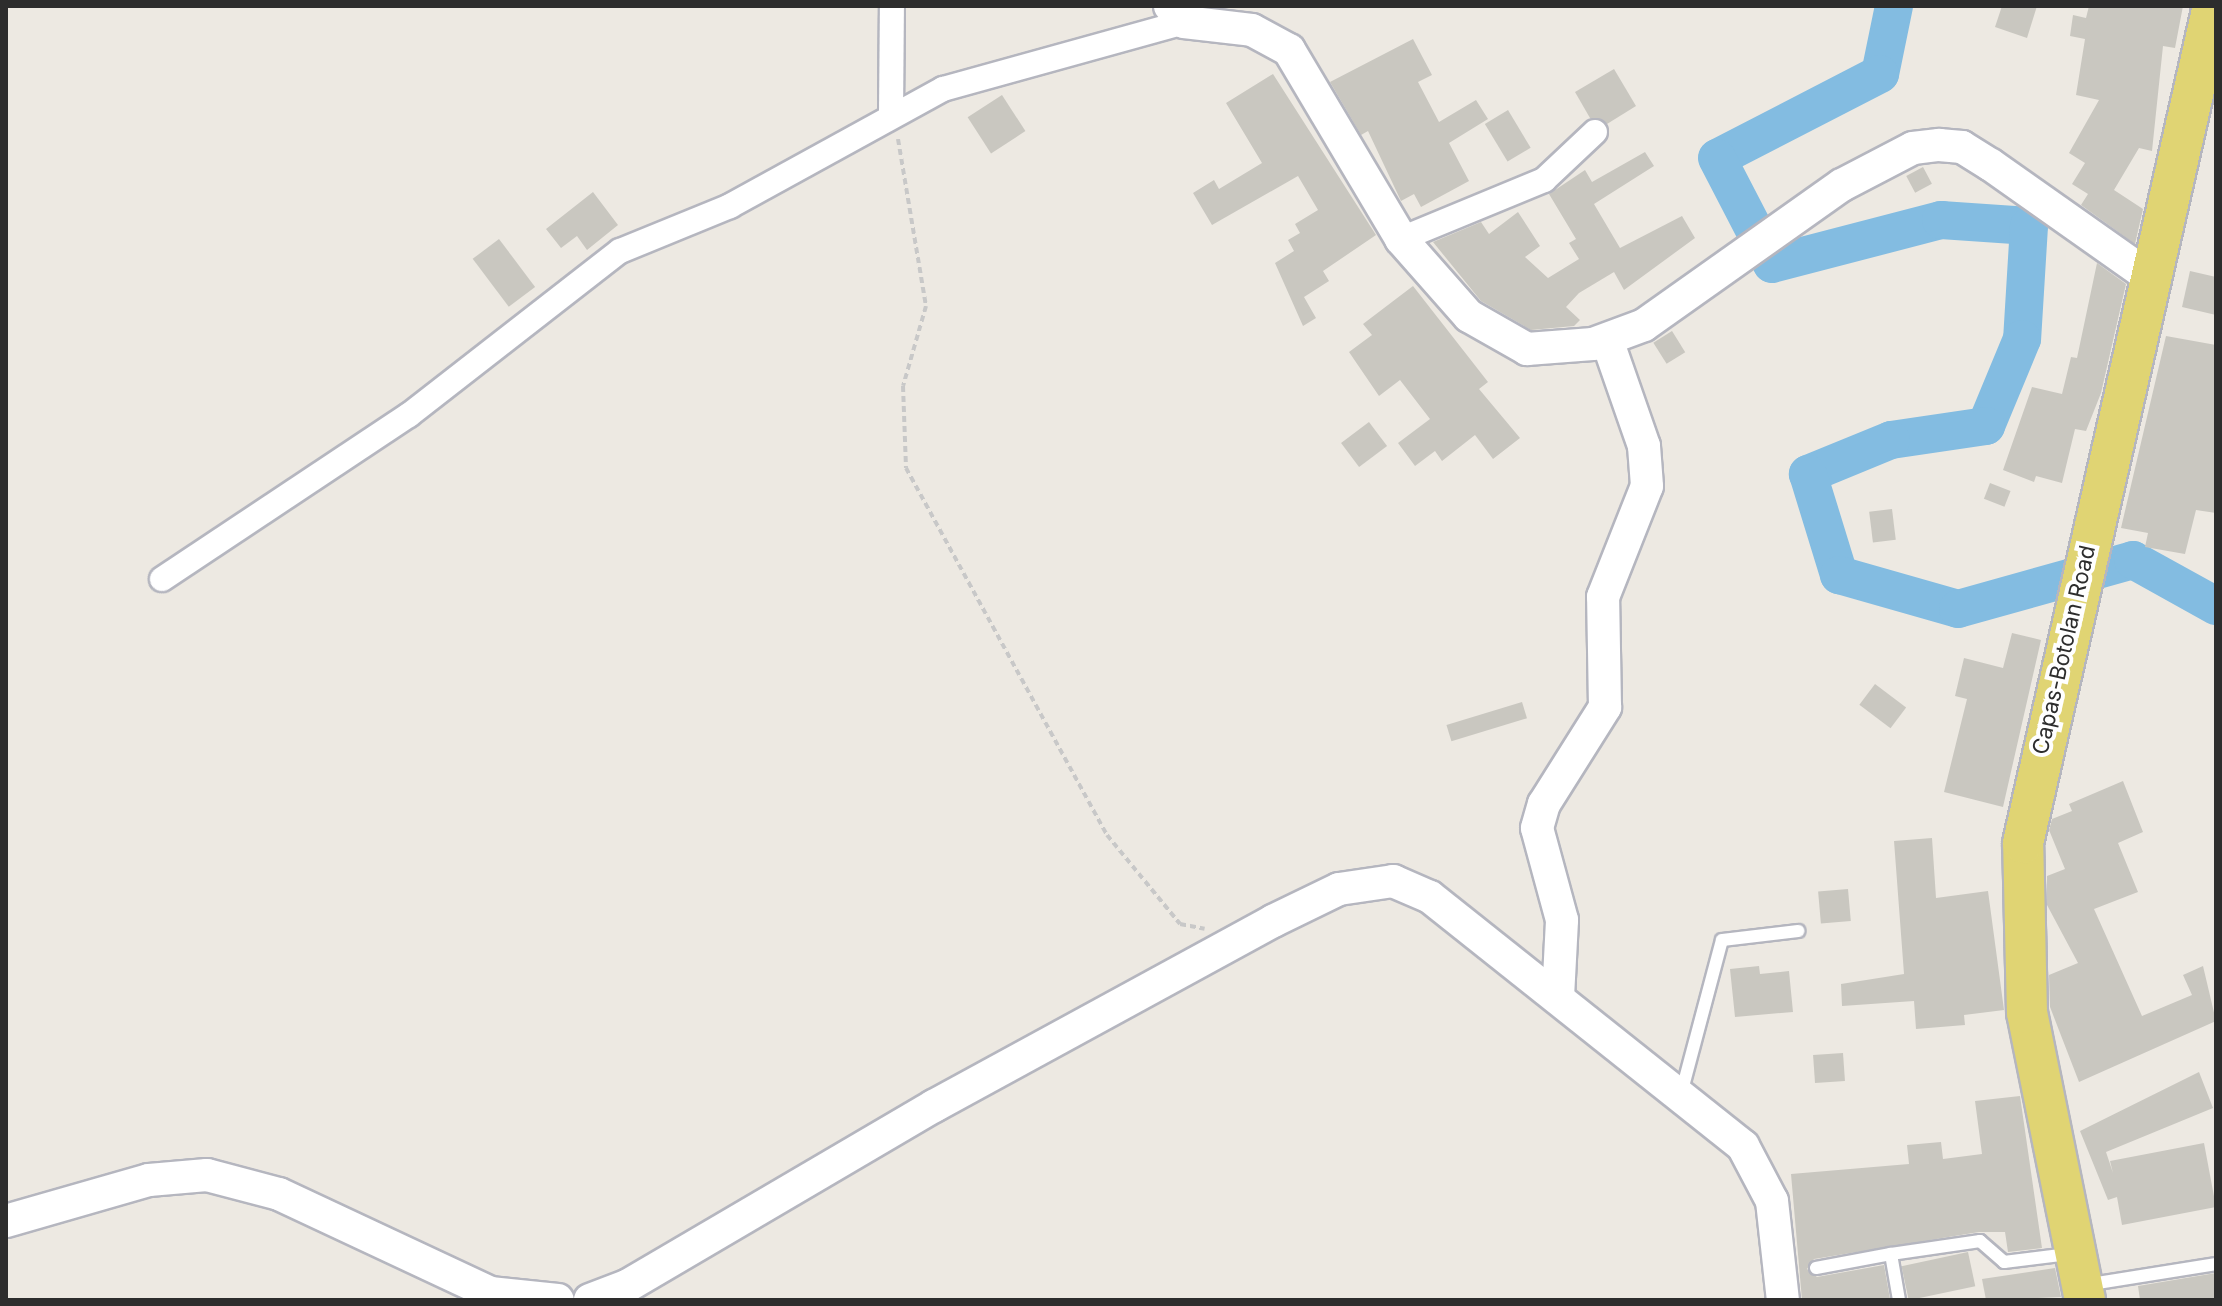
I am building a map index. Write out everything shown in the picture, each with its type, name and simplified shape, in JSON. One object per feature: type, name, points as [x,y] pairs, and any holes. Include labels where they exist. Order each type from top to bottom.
[{"type":"main road","name":"Capas-Botolan Road","points":[[2081,1280],[2020,946],[2023,843],[2064,641],[2154,280],[2206,93],[2213,6]]},
{"type":"street","points":[[891,113],[892,6]]},
{"type":"street","points":[[162,579],[409,415],[620,251],[730,206],[891,113],[943,89],[1177,14],[1252,30],[1289,50],[1401,239],[1469,316],[1509,343],[1564,350],[1607,340],[1644,325],[1772,234],[1886,160],[1939,145],[1962,147],[1991,165],[2154,280]]},
{"type":"street","points":[[1401,239],[1544,180],[1595,132]]},
{"type":"street","points":[[1558,997],[1562,920],[1537,828],[1544,804],[1605,707],[1603,597],[1647,486],[1644,446],[1607,340]]},
{"type":"street","points":[[590,1300],[627,1286],[1016,1060],[1339,889],[1393,881],[1430,897],[1743,1146],[1766,1185],[1783,1300]]},
{"type":"street","points":[[6,1221],[149,1180],[207,1175],[279,1194],[490,1293],[558,1300]]},
{"type":"lane","points":[[1681,1094],[1722,940],[1798,931]]},
{"type":"lane","points":[[1816,1268],[1980,1241],[2004,1262],[2081,1280],[2216,1264]]},
{"type":"lane","points":[[1891,1254],[1899,1300]]},
{"type":"path","points":[[891,113],[926,306],[903,386],[906,468],[1107,835],[1180,924],[1249,936]]},
{"type":"building","points":[[2002,6],[2037,6],[2027,38],[1995,27]]},
{"type":"building","points":[[2089,6],[2183,6],[2175,48],[2163,46],[2152,151],[2139,148],[2114,190],[2143,209],[2135,244],[2081,205],[2088,194],[2072,184],[2085,163],[2069,153],[2099,100],[2076,95],[2085,39],[2070,36],[2073,15],[2086,18]]},
{"type":"building","points":[[1413,39],[1432,75],[1418,82],[1439,122],[1476,100],[1488,119],[1449,143],[1469,181],[1421,207],[1414,194],[1401,201],[1368,131],[1361,135],[1330,82]]},
{"type":"building","points":[[1614,69],[1636,106],[1607,124],[1590,118],[1575,92]]},
{"type":"building","points":[[1273,74],[1376,235],[1323,271],[1329,281],[1304,297],[1316,318],[1303,326],[1275,263],[1294,251],[1288,240],[1300,233],[1295,224],[1318,210],[1298,176],[1212,225],[1193,193],[1214,180],[1219,189],[1262,163],[1226,103]]},
{"type":"building","points":[[1002,95],[1025,131],[991,153],[968,117]]},
{"type":"building","points":[[1508,110],[1531,148],[1508,162],[1485,124]]},
{"type":"building","points":[[1645,152],[1654,166],[1594,204],[1620,248],[1682,216],[1695,238],[1624,290],[1614,272],[1579,293],[1566,307],[1580,320],[1574,326],[1531,330],[1481,301],[1433,242],[1481,222],[1489,234],[1518,212],[1540,246],[1525,257],[1548,278],[1579,259],[1569,243],[1576,239],[1549,194],[1585,170],[1592,182]]},
{"type":"building","points":[[1923,167],[1932,184],[1915,193],[1906,176]]},
{"type":"building","points":[[593,192],[618,225],[587,250],[577,236],[561,248],[546,229]]},
{"type":"building","points":[[499,239],[535,287],[509,307],[473,259]]},
{"type":"building","points":[[2097,263],[2126,284],[2101,393],[2086,431],[2075,429],[2062,483],[2036,476],[2034,482],[2003,470],[2032,387],[2062,394],[2071,357],[2077,358]]},
{"type":"building","points":[[2190,271],[2216,277],[2216,315],[2182,307]]},
{"type":"building","points":[[1413,286],[1488,382],[1479,389],[1520,438],[1493,459],[1475,435],[1442,461],[1435,451],[1415,466],[1398,443],[1430,419],[1400,380],[1379,396],[1349,352],[1372,335],[1363,324]]},
{"type":"building","points":[[1672,331],[1685,352],[1667,364],[1653,343]]},
{"type":"building","points":[[2166,336],[2216,345],[2216,513],[2196,510],[2185,554],[2145,547],[2148,533],[2121,528]]},
{"type":"building","points":[[1369,422],[1387,446],[1359,467],[1341,443]]},
{"type":"building","points":[[1990,483],[2011,491],[2004,507],[1984,499]]},
{"type":"building","points":[[1892,509],[1896,540],[1873,543],[1869,512]]},
{"type":"building","points":[[2012,633],[2041,640],[2003,807],[1944,792],[1967,699],[1955,696],[1964,658],[2003,668]]},
{"type":"building","points":[[1875,684],[1906,707],[1890,728],[1859,705]]},
{"type":"building","points":[[1522,702],[1527,718],[1451,741],[1446,725]]},
{"type":"building","points":[[2123,781],[2143,832],[2118,843],[2138,892],[2094,909],[2142,1016],[2192,995],[2183,975],[2203,966],[2216,1021],[2079,1082],[2050,1007],[2049,975],[2078,963],[2047,905],[2047,876],[2065,869],[2049,830],[2052,819],[2072,811],[2069,804]]},
{"type":"building","points":[[1932,838],[1936,898],[1988,891],[2004,1010],[1964,1015],[1965,1025],[1916,1029],[1914,1001],[1842,1006],[1841,984],[1904,974],[1894,841]]},
{"type":"building","points":[[1848,889],[1851,921],[1821,923],[1818,892]]},
{"type":"building","points":[[1759,966],[1760,974],[1789,971],[1793,1012],[1735,1017],[1730,969]]},
{"type":"building","points":[[1843,1053],[1845,1081],[1815,1083],[1813,1055]]},
{"type":"building","points":[[2199,1072],[2213,1108],[2106,1152],[2113,1173],[2110,1161],[2204,1143],[2216,1207],[2122,1225],[2117,1197],[2108,1200],[2080,1131]]},
{"type":"building","points":[[2020,1096],[2042,1248],[2008,1252],[2005,1232],[1979,1232],[1814,1259],[1807,1269],[1817,1277],[1884,1265],[1890,1299],[1802,1300],[1791,1174],[1909,1164],[1907,1145],[1941,1142],[1943,1159],[1982,1154],[1975,1101]]},
{"type":"building","points":[[1968,1252],[1975,1286],[1909,1300],[1901,1266]]},
{"type":"building","points":[[2055,1268],[2061,1297],[1986,1300],[1982,1279]]},
{"type":"building","points":[[2216,1273],[2216,1300],[2140,1300],[2138,1286]]},
{"type":"waterway","points":[[1894,6],[1880,74],[1717,158],[1772,264],[1941,220],[2029,226],[2022,339],[1986,426],[1891,440],[1808,474],[1839,575],[1958,609],[2133,560],[2216,606]]}]
